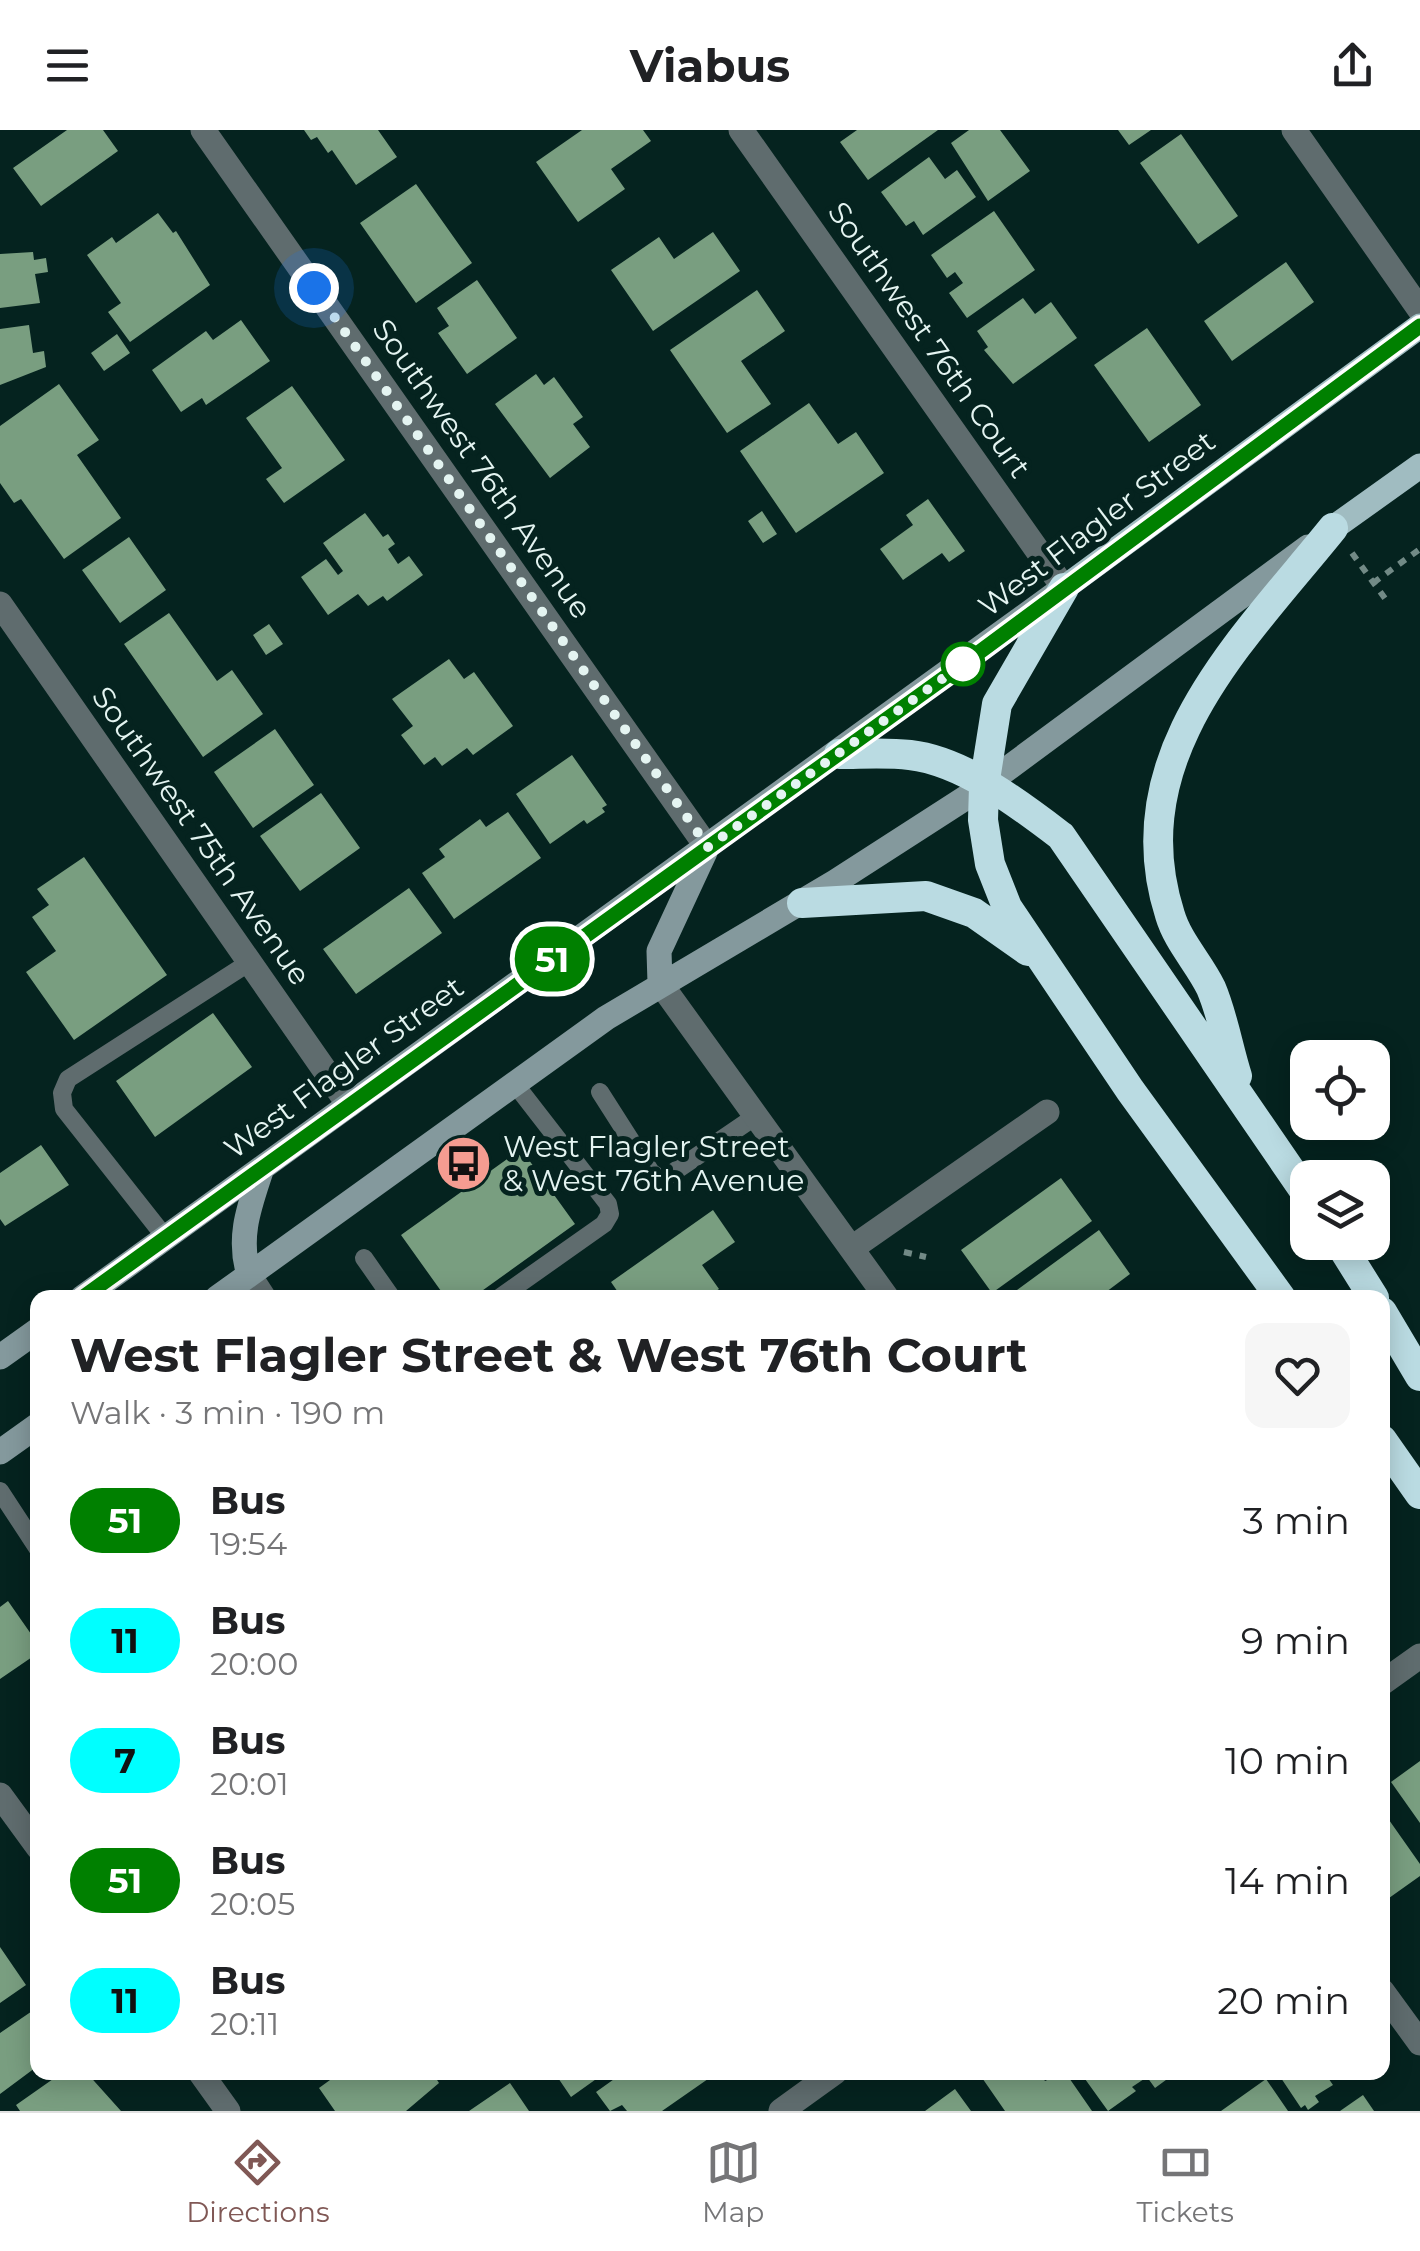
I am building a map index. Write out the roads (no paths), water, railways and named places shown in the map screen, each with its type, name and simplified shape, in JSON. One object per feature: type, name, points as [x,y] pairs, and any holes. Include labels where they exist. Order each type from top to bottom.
[{"type":"highway","points":[[1245,1103],[1210,988],[1171,920],[1158,871],[1156,823],[1175,748],[1220,668],[1334,528]]},
{"type":"highway","points":[[1064,588],[997,704],[984,786],[983,820],[990,864],[1006,907],[1130,1090],[1275,1290]]},
{"type":"highway","points":[[838,754],[912,755],[946,764],[1024,808],[1061,836],[1290,1169]]},
{"type":"highway","points":[[802,903],[926,896],[974,913],[1042,960]]},
{"type":"highway","points":[[1350,1260],[1369,1290]]},
{"type":"highway","points":[[1390,1325],[1420,1376]]},
{"type":"highway","points":[[1390,1451],[1420,1494]]},
{"type":"main road","name":"West Flagler Street","points":[[93,1290],[838,754],[1420,326]]},
{"type":"main road","points":[[228,1290],[660,983],[802,903],[984,786],[1420,466]]},
{"type":"main road","points":[[660,983],[658,951],[708,847]]},
{"type":"main road","points":[[249,1275],[242,1250],[243,1228],[262,1168]]},
{"type":"main road","points":[[0,1357],[30,1336]]},
{"type":"main road","points":[[0,1452],[30,1431]]},
{"type":"street","name":"Southwest 76th Avenue","points":[[203,130],[708,847]]},
{"type":"street","name":"Southwest 76th Court","points":[[741,130],[1064,588]]},
{"type":"street","points":[[1294,130],[1420,310]]},
{"type":"street","name":"Southwest 75th Avenue","points":[[0,604],[349,1104]]},
{"type":"street","points":[[660,983],[881,1290]]},
{"type":"street","points":[[852,1248],[1046,1112]]},
{"type":"street","points":[[249,1275],[259,1290]]},
{"type":"street","points":[[1390,1677],[1420,1656]]},
{"type":"street","points":[[0,1795],[30,1836]]},
{"type":"street","points":[[1390,2002],[1420,2043]]},
{"type":"street","points":[[206,2080],[228,2111]]},
{"type":"street","points":[[782,2111],[820,2080]]},
{"type":"lane","points":[[165,1237],[64,1110],[62,1093],[68,1079],[250,962]]},
{"type":"lane","points":[[510,1290],[604,1224],[610,1214],[608,1204],[514,1084]]},
{"type":"lane","points":[[600,1092],[651,1172],[662,1180],[756,1116]]},
{"type":"lane","points":[[364,1258],[386,1290]]},
{"type":"lane","points":[[0,1491],[30,1537]]},
{"type":"place","name":"West Flagler Street & West 76th Avenue","points":[[464,1164]]}]
